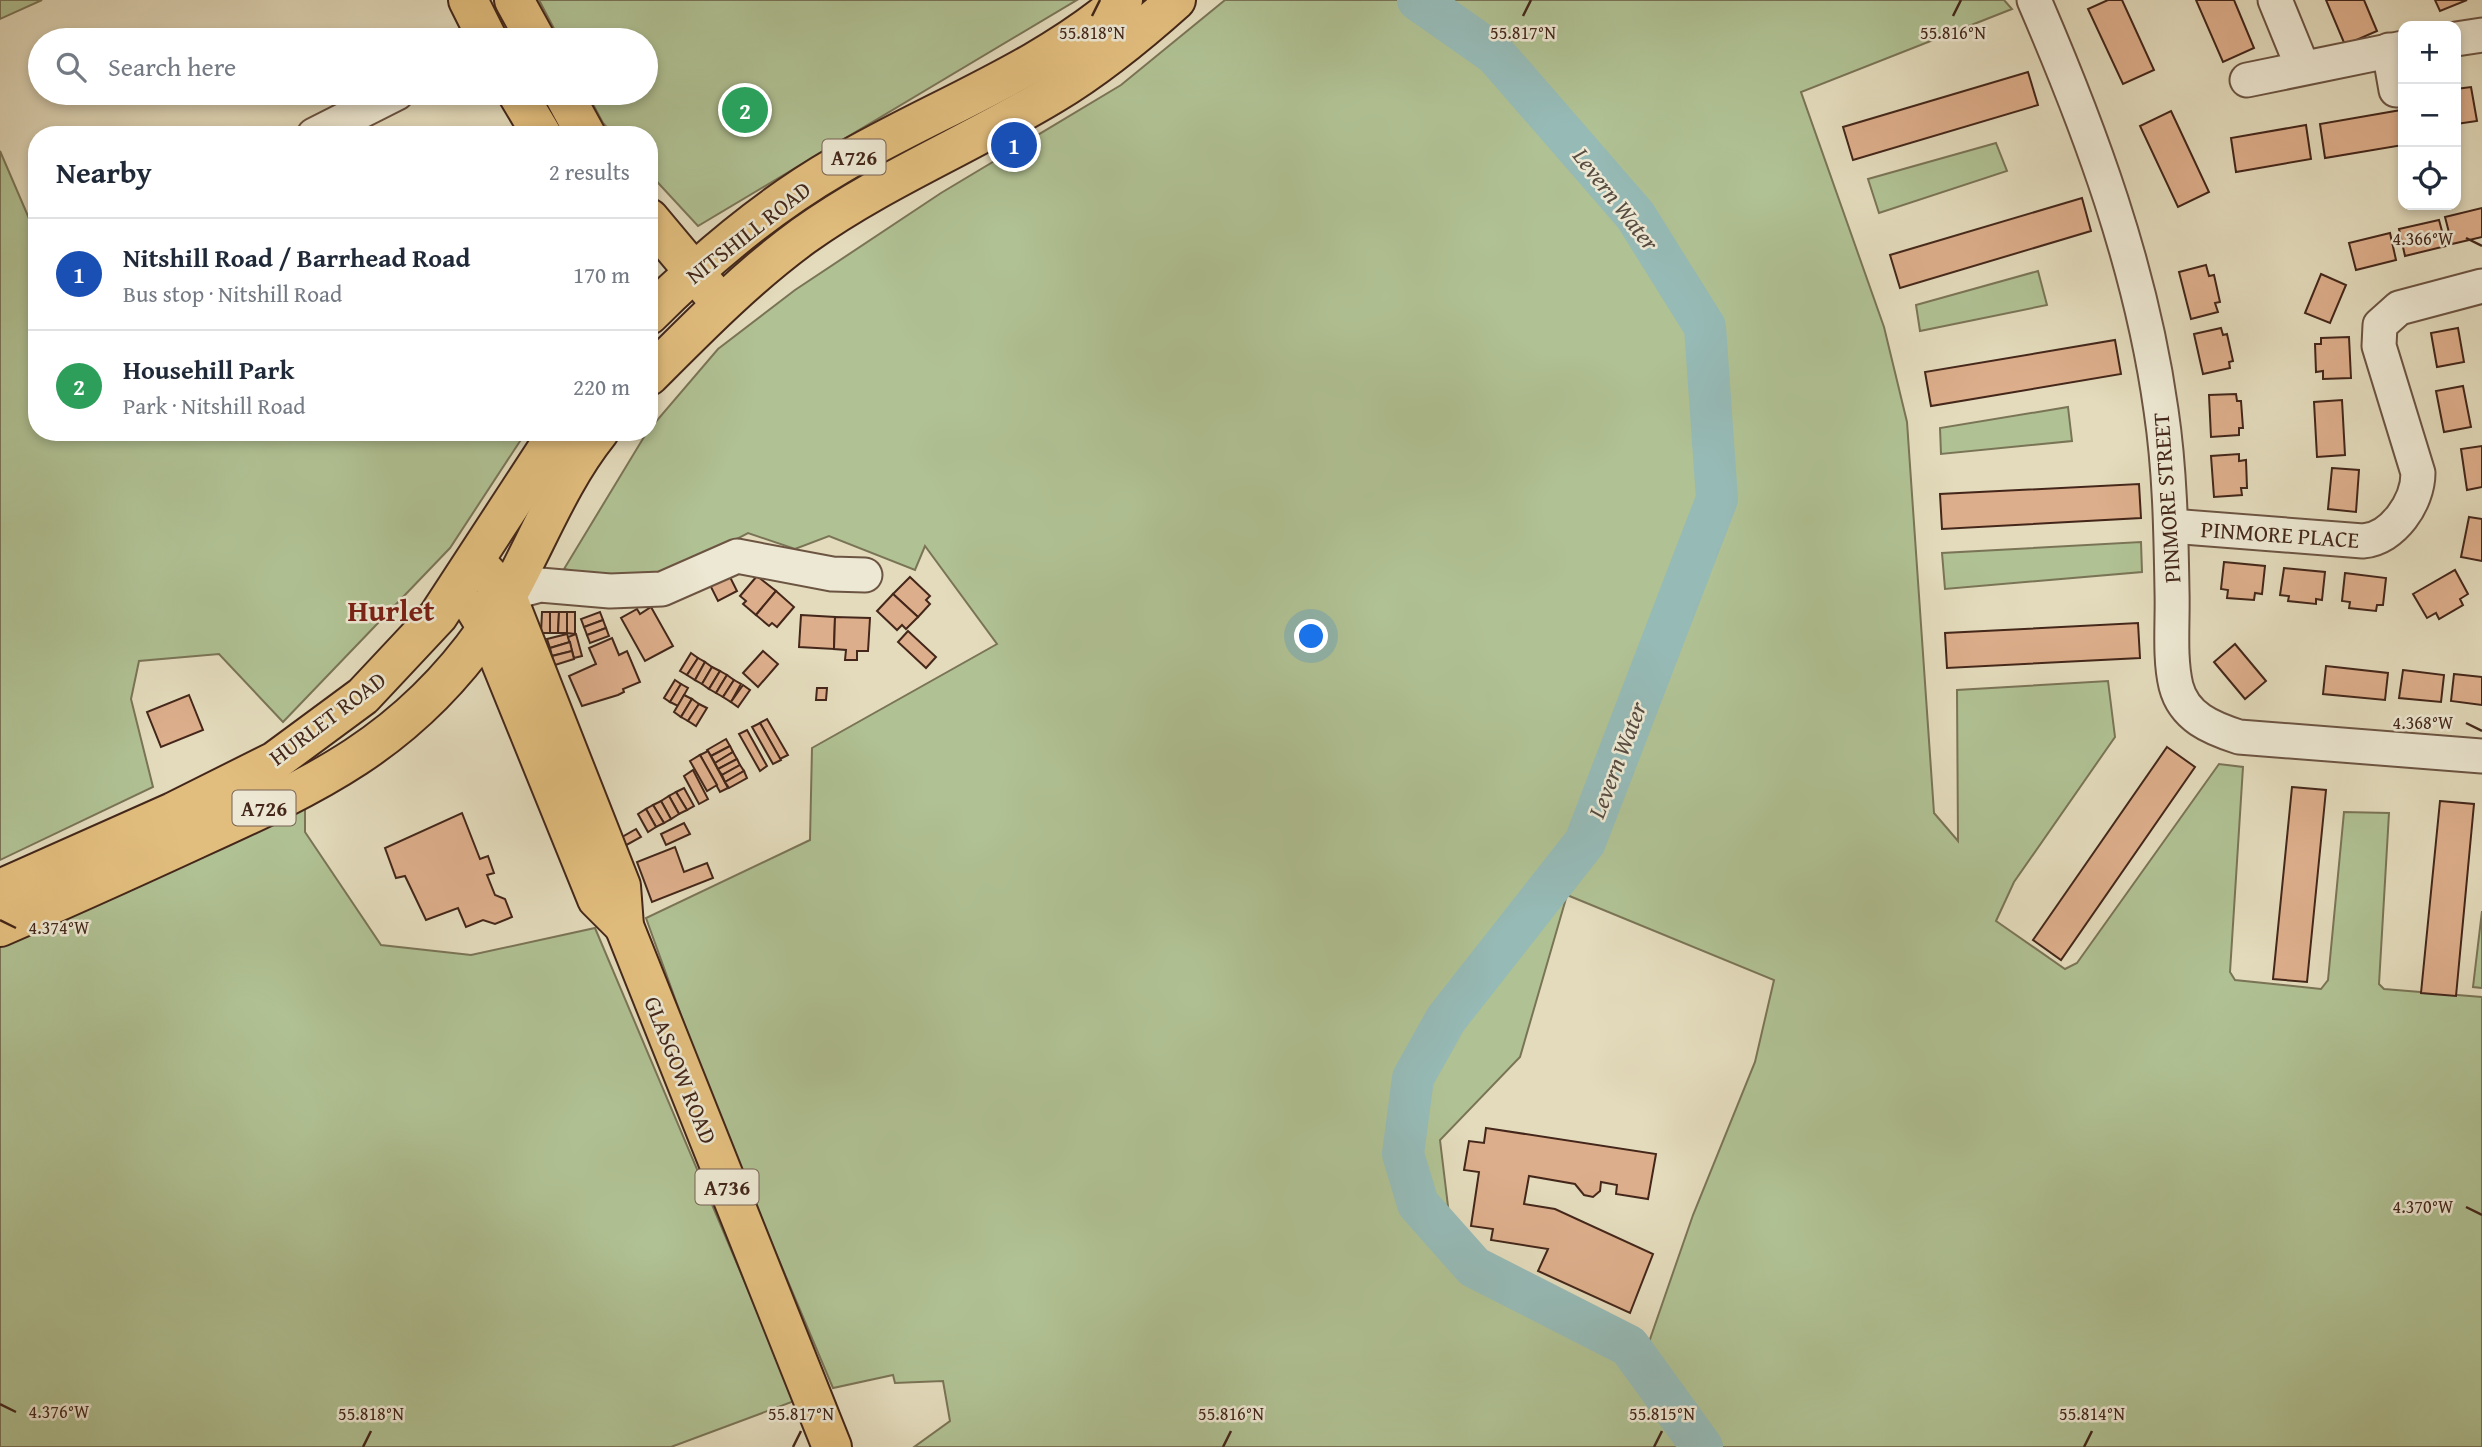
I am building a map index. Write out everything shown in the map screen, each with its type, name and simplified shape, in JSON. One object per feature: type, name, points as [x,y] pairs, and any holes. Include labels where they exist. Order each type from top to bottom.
[{"type":"main road","points":[[468,0],[482,28]]},
{"type":"main road","points":[[514,0],[529,28]]},
{"type":"main road","name":"NITSHILL ROAD","points":[[658,296],[695,273],[785,199],[837,166],[1062,45],[1123,0]]},
{"type":"main road","name":"NITSHILL ROAD","points":[[721,305],[803,236],[1055,93],[1101,62],[1176,0]]},
{"type":"main road","points":[[570,105],[581,126]]},
{"type":"main road","points":[[658,229],[721,305]]},
{"type":"main road","points":[[658,301],[693,332]]},
{"type":"main road","name":"A726","points":[[658,367],[721,305]]},
{"type":"main road","name":"HURLET ROAD","points":[[0,889],[173,812],[275,761],[363,696],[416,642],[468,573],[549,441]]},
{"type":"main road","name":"HURLET ROAD","points":[[0,927],[279,801],[347,764],[393,731],[433,694],[487,628],[558,495],[593,441]]},
{"type":"main road","points":[[468,573],[506,594]]},
{"type":"main road","name":"GLASGOW ROAD","points":[[468,573],[487,628],[597,899],[624,926]]},
{"type":"main road","name":"GLASGOW ROAD","points":[[506,594],[621,886],[624,926],[832,1447]]},
{"type":"street","name":"PINMORE STREET","points":[[2034,0],[2099,161],[2138,293],[2161,409],[2171,526],[2176,687],[2183,703],[2203,723],[2239,737],[2482,756]]},
{"type":"street","points":[[2275,0],[2302,66]]},
{"type":"street","points":[[2248,80],[2302,66],[2396,49],[2396,90]]},
{"type":"street","points":[[332,126],[373,105]]},
{"type":"street","name":"PINMORE PLACE","points":[[2171,526],[2363,541],[2384,535],[2409,506],[2418,485],[2418,473],[2379,346],[2381,325],[2387,316],[2399,308],[2482,286]]},
{"type":"street","points":[[506,594],[540,584],[610,591],[662,589],[737,556],[832,574],[865,575]]},
{"type":"green space","points":[[0,0],[42,0],[0,19]]},
{"type":"green space","points":[[539,0],[1077,0],[698,226],[658,183],[658,126],[606,126],[593,105],[658,105],[658,28],[554,28]]},
{"type":"green space","points":[[1225,0],[2004,0],[2012,9],[1801,92],[1884,327],[1907,422],[1934,813],[1958,841],[1957,690],[2108,681],[2115,737],[2014,882],[1996,921],[2065,969],[2077,963],[2219,764],[2243,767],[2230,972],[2235,980],[2321,989],[2328,980],[2344,812],[2389,813],[2379,984],[2384,989],[2482,997],[2482,1447],[914,1447],[950,1421],[943,1381],[895,1383],[893,1375],[833,1388],[713,1104],[646,918],[810,840],[812,748],[997,644],[925,546],[915,570],[829,536],[795,549],[748,533],[672,573],[622,583],[564,569],[642,441],[658,441],[658,419],[718,349],[795,290],[941,193],[1121,85]],"holes":[[[1567,895],[1774,980],[1755,1062],[1693,1215],[1649,1342],[1571,1302],[1451,1231],[1440,1140],[1520,1057]]]},
{"type":"green space","points":[[1996,143],[2007,171],[1879,213],[1868,179]]},
{"type":"green space","points":[[0,151],[28,216],[28,441],[520,441],[450,548],[283,722],[219,654],[139,661],[131,699],[153,787],[0,860]]},
{"type":"green space","points":[[2038,271],[2047,305],[1920,331],[1916,305]]},
{"type":"green space","points":[[2068,407],[2072,441],[1941,454],[1940,428]]},
{"type":"green space","points":[[2141,542],[2142,572],[1945,589],[1942,553]]},
{"type":"green space","points":[[305,806],[305,832],[381,945],[471,955],[595,928],[787,1382],[797,1400],[671,1447],[0,1447],[0,939]]},
{"type":"green space","points":[[2482,911],[2482,988],[2473,987]]},
{"type":"building","points":[[2108,0],[2122,0],[2154,70],[2123,84],[2088,9]]},
{"type":"building","points":[[2196,0],[2234,0],[2254,48],[2223,62]]},
{"type":"building","points":[[2326,0],[2364,0],[2377,31],[2345,45]]},
{"type":"building","points":[[2435,0],[2467,0],[2440,11]]},
{"type":"building","points":[[2028,72],[2038,105],[1853,160],[1843,127]]},
{"type":"building","points":[[2471,87],[2477,121],[2461,123],[2461,88]]},
{"type":"building","points":[[2171,111],[2209,192],[2178,207],[2140,126]]},
{"type":"building","points":[[2398,111],[2398,146],[2325,158],[2320,124]]},
{"type":"building","points":[[2306,125],[2311,159],[2236,172],[2231,138]]},
{"type":"building","points":[[2082,198],[2091,231],[1900,288],[1890,255]]},
{"type":"building","points":[[2482,208],[2482,237],[2452,244],[2445,217]]},
{"type":"building","points":[[2439,220],[2446,246],[2405,256],[2399,229]]},
{"type":"building","points":[[2390,233],[2396,260],[2356,270],[2349,243]]},
{"type":"building","points":[[2206,265],[2209,276],[2214,275],[2220,302],[2215,303],[2218,312],[2191,319],[2179,272]]},
{"type":"building","points":[[2321,274],[2346,285],[2330,323],[2305,313]]},
{"type":"building","points":[[2221,328],[2223,335],[2227,334],[2233,361],[2229,362],[2230,368],[2203,374],[2194,334]]},
{"type":"building","points":[[2458,328],[2464,362],[2437,367],[2431,333]]},
{"type":"building","points":[[2349,337],[2351,378],[2323,379],[2323,371],[2316,372],[2315,344],[2321,344],[2321,338]]},
{"type":"building","points":[[2115,340],[2121,374],[1931,406],[1925,372]]},
{"type":"building","points":[[2463,386],[2471,427],[2444,432],[2436,391]]},
{"type":"building","points":[[2236,394],[2237,401],[2241,401],[2243,428],[2239,428],[2239,435],[2211,437],[2209,395]]},
{"type":"building","points":[[2342,400],[2345,455],[2317,457],[2314,402]]},
{"type":"building","points":[[2482,446],[2482,487],[2467,490],[2461,449]]},
{"type":"building","points":[[2239,454],[2239,461],[2246,460],[2247,488],[2241,488],[2242,495],[2214,497],[2211,456]]},
{"type":"building","points":[[2332,468],[2359,470],[2356,512],[2328,509]]},
{"type":"building","points":[[2139,484],[2141,518],[1942,529],[1940,494]]},
{"type":"building","points":[[2469,517],[2482,519],[2482,561],[2461,557]]},
{"type":"building","points":[[2224,562],[2265,566],[2262,594],[2255,593],[2254,600],[2227,598],[2228,590],[2221,589]]},
{"type":"building","points":[[2284,568],[2325,572],[2322,600],[2316,599],[2316,604],[2288,601],[2289,596],[2280,595]]},
{"type":"building","points":[[2455,570],[2468,594],[2460,599],[2463,605],[2439,619],[2436,613],[2427,618],[2413,594]]},
{"type":"building","points":[[727,571],[737,591],[718,601],[708,581]]},
{"type":"building","points":[[2345,573],[2386,578],[2383,605],[2377,605],[2376,611],[2349,608],[2350,602],[2342,601]]},
{"type":"building","points":[[757,576],[776,591],[756,615],[743,604],[746,601],[740,596]]},
{"type":"building","points":[[910,577],[930,596],[926,600],[930,604],[918,617],[893,594]]},
{"type":"building","points":[[776,591],[794,607],[777,627],[772,623],[769,626],[756,615]]},
{"type":"building","points":[[893,594],[918,617],[906,629],[902,625],[897,630],[877,611]]},
{"type":"building","points":[[651,607],[673,646],[645,661],[621,618],[637,609],[640,614]]},
{"type":"building","points":[[542,612],[550,612],[550,633],[541,633]]},
{"type":"building","points":[[550,612],[559,612],[558,633],[550,633]]},
{"type":"building","points":[[559,612],[567,612],[567,633],[558,633]]},
{"type":"building","points":[[567,612],[575,612],[575,634],[567,633]]},
{"type":"building","points":[[600,612],[603,620],[584,627],[581,619]]},
{"type":"building","points":[[801,615],[835,617],[834,649],[799,647]]},
{"type":"building","points":[[835,617],[870,618],[868,651],[857,651],[857,660],[845,660],[846,650],[834,649]]},
{"type":"building","points":[[603,620],[606,628],[587,635],[584,627]]},
{"type":"building","points":[[2138,623],[2140,658],[1947,668],[1945,633]]},
{"type":"building","points":[[606,628],[609,636],[590,643],[587,635]]},
{"type":"building","points":[[908,631],[936,657],[926,668],[898,642]]},
{"type":"building","points":[[567,634],[570,642],[550,648],[547,639]]},
{"type":"building","points":[[576,634],[582,656],[574,658],[568,637]]},
{"type":"building","points":[[612,638],[619,655],[627,651],[640,682],[623,689],[624,692],[618,695],[582,706],[569,676],[596,664],[589,648]]},
{"type":"building","points":[[570,642],[572,651],[552,656],[550,648]]},
{"type":"building","points":[[2235,644],[2266,681],[2245,699],[2214,662]]},
{"type":"building","points":[[572,651],[574,659],[555,665],[552,656]]},
{"type":"building","points":[[763,651],[778,664],[758,687],[743,673]]},
{"type":"building","points":[[691,653],[698,658],[687,675],[680,671]]},
{"type":"building","points":[[698,658],[705,662],[695,680],[687,675]]},
{"type":"building","points":[[705,662],[712,667],[702,684],[695,680]]},
{"type":"building","points":[[2326,666],[2388,673],[2385,700],[2323,694]]},
{"type":"building","points":[[712,667],[720,671],[709,689],[702,684]]},
{"type":"building","points":[[2403,670],[2444,675],[2441,702],[2399,698]]},
{"type":"building","points":[[720,671],[727,675],[716,693],[709,689]]},
{"type":"building","points":[[2454,674],[2482,677],[2482,705],[2451,701]]},
{"type":"building","points":[[727,675],[734,680],[723,697],[716,693]]},
{"type":"building","points":[[675,680],[681,684],[670,702],[664,698]]},
{"type":"building","points":[[734,680],[741,684],[731,702],[723,697]]},
{"type":"building","points":[[681,684],[688,688],[678,706],[670,702]]},
{"type":"building","points":[[743,685],[750,690],[738,707],[731,702]]},
{"type":"building","points":[[817,688],[827,688],[826,700],[816,700]]},
{"type":"building","points":[[189,695],[203,730],[161,747],[147,712]]},
{"type":"building","points":[[684,695],[692,699],[681,717],[674,712]]},
{"type":"building","points":[[692,699],[699,704],[688,721],[681,717]]},
{"type":"building","points":[[699,704],[707,708],[696,726],[688,721]]},
{"type":"building","points":[[767,719],[788,755],[780,759],[760,723]]},
{"type":"building","points":[[760,723],[781,760],[773,764],[752,727]]},
{"type":"building","points":[[747,730],[767,766],[760,771],[739,734]]},
{"type":"building","points":[[726,739],[730,746],[711,756],[707,750]]},
{"type":"building","points":[[730,746],[733,752],[715,763],[711,756]]},
{"type":"building","points":[[2167,747],[2195,767],[2061,960],[2033,940]]},
{"type":"building","points":[[708,751],[728,788],[720,792],[700,755]]},
{"type":"building","points":[[733,752],[737,759],[718,769],[715,763]]},
{"type":"building","points":[[700,755],[717,785],[707,791],[690,761]]},
{"type":"building","points":[[737,759],[740,765],[722,775],[718,769]]},
{"type":"building","points":[[740,765],[744,771],[725,782],[722,775]]},
{"type":"building","points":[[693,770],[708,799],[699,804],[684,776]]},
{"type":"building","points":[[744,771],[747,778],[729,788],[725,782]]},
{"type":"building","points":[[2292,787],[2326,790],[2307,982],[2273,979]]},
{"type":"building","points":[[684,788],[694,806],[687,810],[676,792]]},
{"type":"building","points":[[676,792],[687,810],[679,814],[669,796]]},
{"type":"building","points":[[669,796],[679,814],[671,819],[661,801]]},
{"type":"building","points":[[661,801],[671,819],[664,823],[653,805]]},
{"type":"building","points":[[2440,801],[2474,804],[2456,996],[2421,993]]},
{"type":"building","points":[[653,805],[664,823],[656,827],[646,809]]},
{"type":"building","points":[[646,809],[656,827],[648,832],[638,814]]},
{"type":"building","points":[[462,813],[480,859],[488,856],[494,873],[487,875],[495,895],[505,899],[512,917],[495,924],[483,920],[466,927],[458,908],[426,920],[405,876],[396,878],[385,848]]},
{"type":"building","points":[[684,823],[690,834],[666,845],[661,834]]},
{"type":"building","points":[[636,829],[641,837],[621,848],[617,840]]},
{"type":"building","points":[[675,847],[684,872],[707,863],[713,878],[652,902],[637,862]]},
{"type":"building","points":[[1486,1128],[1656,1154],[1648,1199],[1616,1194],[1617,1185],[1601,1182],[1600,1191],[1593,1197],[1584,1195],[1575,1184],[1529,1176],[1524,1204],[1555,1209],[1653,1254],[1630,1313],[1538,1271],[1548,1249],[1491,1240],[1493,1229],[1471,1226],[1479,1172],[1464,1170],[1469,1141],[1484,1143]]},
{"type":"waterway","name":"Levern Water","points":[[1418,0],[1495,54],[1635,215],[1705,327],[1717,499],[1585,842],[1446,1019],[1413,1078],[1403,1154],[1418,1204],[1474,1267],[1629,1346],[1702,1447]]},
{"type":"place","name":"Househill Park","points":[[745,110]]},
{"type":"place","name":"Nitshill Road / Barrhead Road","points":[[1014,145]]},
{"type":"district","name":"Hurlet","points":[[391,610]]}]
